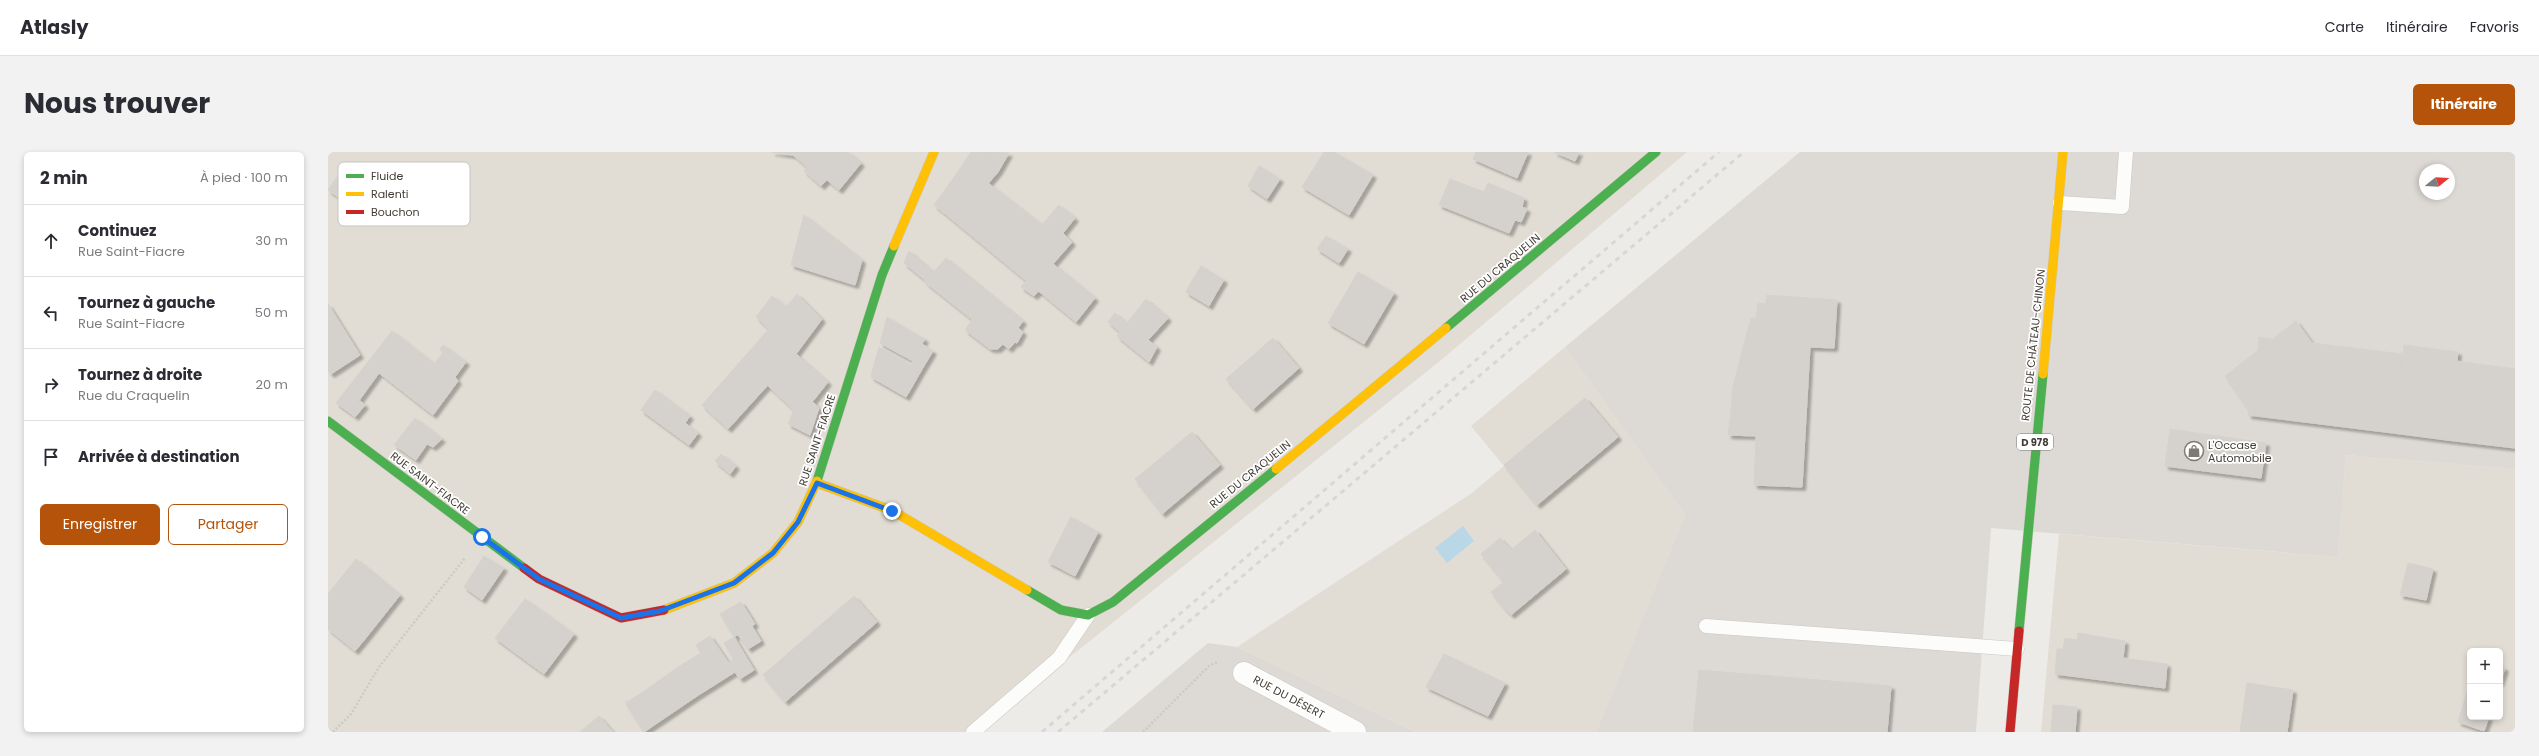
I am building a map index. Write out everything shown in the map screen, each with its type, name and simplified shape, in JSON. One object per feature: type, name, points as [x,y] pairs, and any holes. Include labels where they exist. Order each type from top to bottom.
[{"type":"street","name":"RUE SAINT-FIACRE","points":[[328,421],[539,579],[621,618],[660,611],[734,583],[773,553],[798,522],[817,483],[882,275],[934,152]]},
{"type":"street","name":"RUE DU CRAQUELIN","points":[[1088,615],[1113,602],[1424,347],[1656,152]]},
{"type":"street","name":"ROUTE DE CHÂTEAU-CHINON","points":[[2010,732],[2035,445],[2060,204],[2063,152]]},
{"type":"street","points":[[817,483],[892,511],[1061,610],[1088,615]]},
{"type":"street","name":"RUE DU DÉSERT","points":[[1244,673],[1355,732]]},
{"type":"lane","points":[[2060,204],[2122,207],[2126,152]]},
{"type":"lane","points":[[973,732],[1059,658],[1088,615]]},
{"type":"lane","points":[[1706,626],[2017,649]]},
{"type":"path","points":[[333,732],[351,714],[379,667],[482,537]]},
{"type":"path","points":[[1143,732],[1210,665],[1223,661],[1244,673]]},
{"type":"shaded area","points":[[328,152],[1687,152],[1440,361],[976,732],[328,732]]},
{"type":"shaded area","points":[[1800,152],[2515,152],[2515,469],[2346,455],[2338,557],[1991,528],[1976,732],[1596,732],[1685,515],[1565,347]]},
{"type":"shaded area","points":[[1565,347],[1685,515],[1596,732],[1416,732],[1237,647],[1472,493],[1504,466],[1471,426]]},
{"type":"shaded area","points":[[2346,455],[2515,469],[2515,732],[2041,732],[2059,534],[2338,557]]},
{"type":"shaded area","points":[[1208,643],[1237,647],[1416,732],[1102,732]]},
{"type":"water","points":[[1463,526],[1474,541],[1447,563],[1435,548]]},
{"type":"building","points":[[772,152],[848,152],[861,163],[839,190],[827,180],[821,186],[804,171],[807,167],[793,155]]},
{"type":"building","points":[[971,152],[1009,153],[998,172],[980,193],[957,173]]},
{"type":"building","points":[[1324,152],[1334,152],[1373,175],[1349,215],[1302,187]]},
{"type":"building","points":[[1476,152],[1528,152],[1517,178],[1473,159]]},
{"type":"building","points":[[1554,152],[1579,152],[1575,161]]},
{"type":"building","points":[[1259,166],[1280,179],[1267,199],[1248,186]]},
{"type":"building","points":[[957,173],[980,193],[955,222],[934,205]]},
{"type":"building","points":[[338,176],[338,197],[328,190]]},
{"type":"building","points":[[1450,179],[1484,192],[1488,183],[1524,198],[1522,207],[1527,209],[1521,222],[1515,220],[1509,233],[1439,205]]},
{"type":"building","points":[[988,183],[1042,225],[1007,265],[955,222]]},
{"type":"building","points":[[1059,205],[1075,218],[1063,233],[1072,242],[1066,249],[1040,227]]},
{"type":"building","points":[[804,215],[862,260],[855,285],[791,265]]},
{"type":"building","points":[[1040,227],[1066,249],[1053,264],[1095,298],[1076,322],[1007,265]]},
{"type":"building","points":[[1326,236],[1348,249],[1339,263],[1317,249]]},
{"type":"building","points":[[909,251],[934,273],[926,281],[904,263]]},
{"type":"building","points":[[946,258],[1023,321],[1018,328],[1023,332],[1017,343],[1015,342],[1009,349],[925,282]]},
{"type":"building","points":[[1201,266],[1224,280],[1215,295],[1191,282]]},
{"type":"building","points":[[1358,272],[1394,293],[1364,344],[1328,323]]},
{"type":"building","points":[[1026,281],[1039,291],[1034,296],[1021,287]]},
{"type":"building","points":[[1191,282],[1215,295],[1209,306],[1186,292]]},
{"type":"building","points":[[797,294],[822,319],[796,354],[769,329]]},
{"type":"building","points":[[1767,295],[1837,300],[1834,348],[1810,347],[1802,487],[1754,485],[1757,412],[1731,411],[1733,386],[1751,318],[1763,318]]},
{"type":"building","points":[[772,296],[787,307],[769,329],[756,317]]},
{"type":"building","points":[[1146,299],[1168,318],[1148,340],[1157,347],[1149,362],[1117,336]]},
{"type":"building","points":[[1758,303],[1766,304],[1763,318],[1756,318]]},
{"type":"building","points":[[328,304],[345,331],[328,343]]},
{"type":"building","points":[[1115,313],[1127,323],[1120,332],[1108,322]]},
{"type":"building","points":[[887,317],[912,332],[900,354],[880,343]]},
{"type":"building","points":[[972,320],[1003,344],[998,349],[990,349],[965,330]]},
{"type":"building","points":[[2296,321],[2312,343],[2402,354],[2393,433],[2248,415],[2249,410],[2225,376]]},
{"type":"building","points":[[769,329],[796,354],[728,429],[702,405]]},
{"type":"building","points":[[345,331],[360,355],[331,374],[328,371],[328,343]]},
{"type":"building","points":[[392,331],[434,364],[443,353],[440,349],[443,345],[466,362],[455,377],[458,381],[433,415],[379,373],[350,413],[336,403]]},
{"type":"building","points":[[912,332],[925,339],[922,344],[933,351],[921,371],[911,365],[913,361],[900,354]]},
{"type":"building","points":[[2259,337],[2272,339],[2258,350]]},
{"type":"building","points":[[1273,338],[1299,368],[1253,409],[1226,379]]},
{"type":"building","points":[[2404,345],[2458,352],[2447,440],[2393,433]]},
{"type":"building","points":[[879,347],[921,371],[909,392],[872,372]]},
{"type":"building","points":[[796,354],[828,382],[813,401],[781,371]]},
{"type":"building","points":[[2456,361],[2515,369],[2515,448],[2447,440]]},
{"type":"building","points":[[781,371],[802,391],[794,410],[768,386]]},
{"type":"building","points":[[872,372],[909,392],[906,397],[871,377]]},
{"type":"building","points":[[655,390],[690,416],[685,423],[698,433],[689,445],[641,410]]},
{"type":"building","points":[[802,391],[819,408],[810,435],[788,424]]},
{"type":"building","points":[[1585,398],[1618,437],[1537,505],[1504,465]]},
{"type":"building","points":[[360,401],[365,405],[355,417],[350,413]]},
{"type":"building","points":[[1731,411],[1757,412],[1756,436],[1728,435]]},
{"type":"building","points":[[415,418],[442,439],[433,447],[427,444],[416,460],[394,445]]},
{"type":"building","points":[[2170,429],[2266,443],[2261,478],[2165,466]]},
{"type":"building","points":[[1192,432],[1220,465],[1208,475],[1202,470],[1157,507],[1135,479]]},
{"type":"building","points":[[721,454],[736,466],[730,474],[715,461]]},
{"type":"building","points":[[1202,470],[1208,475],[1162,514],[1157,507]]},
{"type":"building","points":[[1071,517],[1098,532],[1075,576],[1048,562]]},
{"type":"building","points":[[1535,530],[1566,569],[1542,589],[1536,582],[1505,609],[1491,592],[1504,582],[1481,554],[1500,538],[1511,550]]},
{"type":"building","points":[[484,556],[504,568],[482,600],[464,587]]},
{"type":"building","points":[[356,559],[395,591],[359,634],[365,639],[355,651],[328,629],[328,594]]},
{"type":"building","points":[[2408,563],[2433,569],[2426,600],[2400,595]]},
{"type":"building","points":[[1536,582],[1542,589],[1511,615],[1505,609]]},
{"type":"building","points":[[395,591],[400,595],[365,639],[359,634]]},
{"type":"building","points":[[854,596],[877,622],[785,702],[763,675]]},
{"type":"building","points":[[525,599],[574,634],[544,674],[495,638]]},
{"type":"building","points":[[741,602],[755,624],[734,637],[720,614]]},
{"type":"building","points":[[752,626],[761,641],[748,649],[738,635]]},
{"type":"building","points":[[2078,633],[2125,641],[2123,658],[2167,664],[2165,688],[2055,674],[2057,649],[2063,649],[2065,638],[2077,640]]},
{"type":"building","points":[[710,636],[735,672],[697,696],[678,667],[701,653],[696,645]]},
{"type":"building","points":[[734,637],[754,670],[740,679],[728,663],[734,659],[724,643]]},
{"type":"building","points":[[1444,654],[1505,683],[1488,716],[1426,687]]},
{"type":"building","points":[[678,667],[697,696],[644,732],[626,704],[635,699],[644,712],[649,708],[640,694]]},
{"type":"building","points":[[1699,670],[1891,686],[1887,732],[1693,732]]},
{"type":"building","points":[[2247,683],[2293,690],[2287,732],[2240,732]]},
{"type":"building","points":[[2467,692],[2467,720],[2488,720],[2484,731],[2458,722]]},
{"type":"building","points":[[640,694],[649,708],[644,712],[635,699],[625,703]]},
{"type":"building","points":[[2053,705],[2077,707],[2075,732],[2051,732]]},
{"type":"building","points":[[599,716],[613,732],[580,732]]},
{"type":"railway","points":[[1042,732],[1719,152]]},
{"type":"railway","points":[[1058,732],[1744,152]]},
{"type":"traffic: fast","points":[[1446,328],[1656,152]]},
{"type":"traffic: fast","points":[[817,481],[882,275],[894,246]]},
{"type":"traffic: fast","points":[[2019,631],[2043,374]]},
{"type":"traffic: fast","points":[[328,421],[524,568]]},
{"type":"traffic: fast","points":[[1027,590],[1061,610],[1088,615],[1113,602],[1276,469]]},
{"type":"traffic: slow","points":[[894,246],[934,152]]},
{"type":"traffic: slow","points":[[2043,374],[2063,152]]},
{"type":"traffic: slow","points":[[1276,469],[1446,328]]},
{"type":"traffic: slow","points":[[664,610],[734,583],[773,553],[798,522],[817,481]]},
{"type":"traffic: slow","points":[[817,483],[893,511],[1027,590]]},
{"type":"traffic: jam","points":[[524,568],[539,579],[621,618],[664,610]]},
{"type":"traffic: jam","points":[[2010,732],[2019,631]]},
{"type":"place","name":"L'Occase Automobile","points":[[2194,451]]},
{"type":"route","points":[[482,537],[539,579],[621,618],[660,611],[734,583],[773,553],[798,522],[817,483],[892,511]]}]
